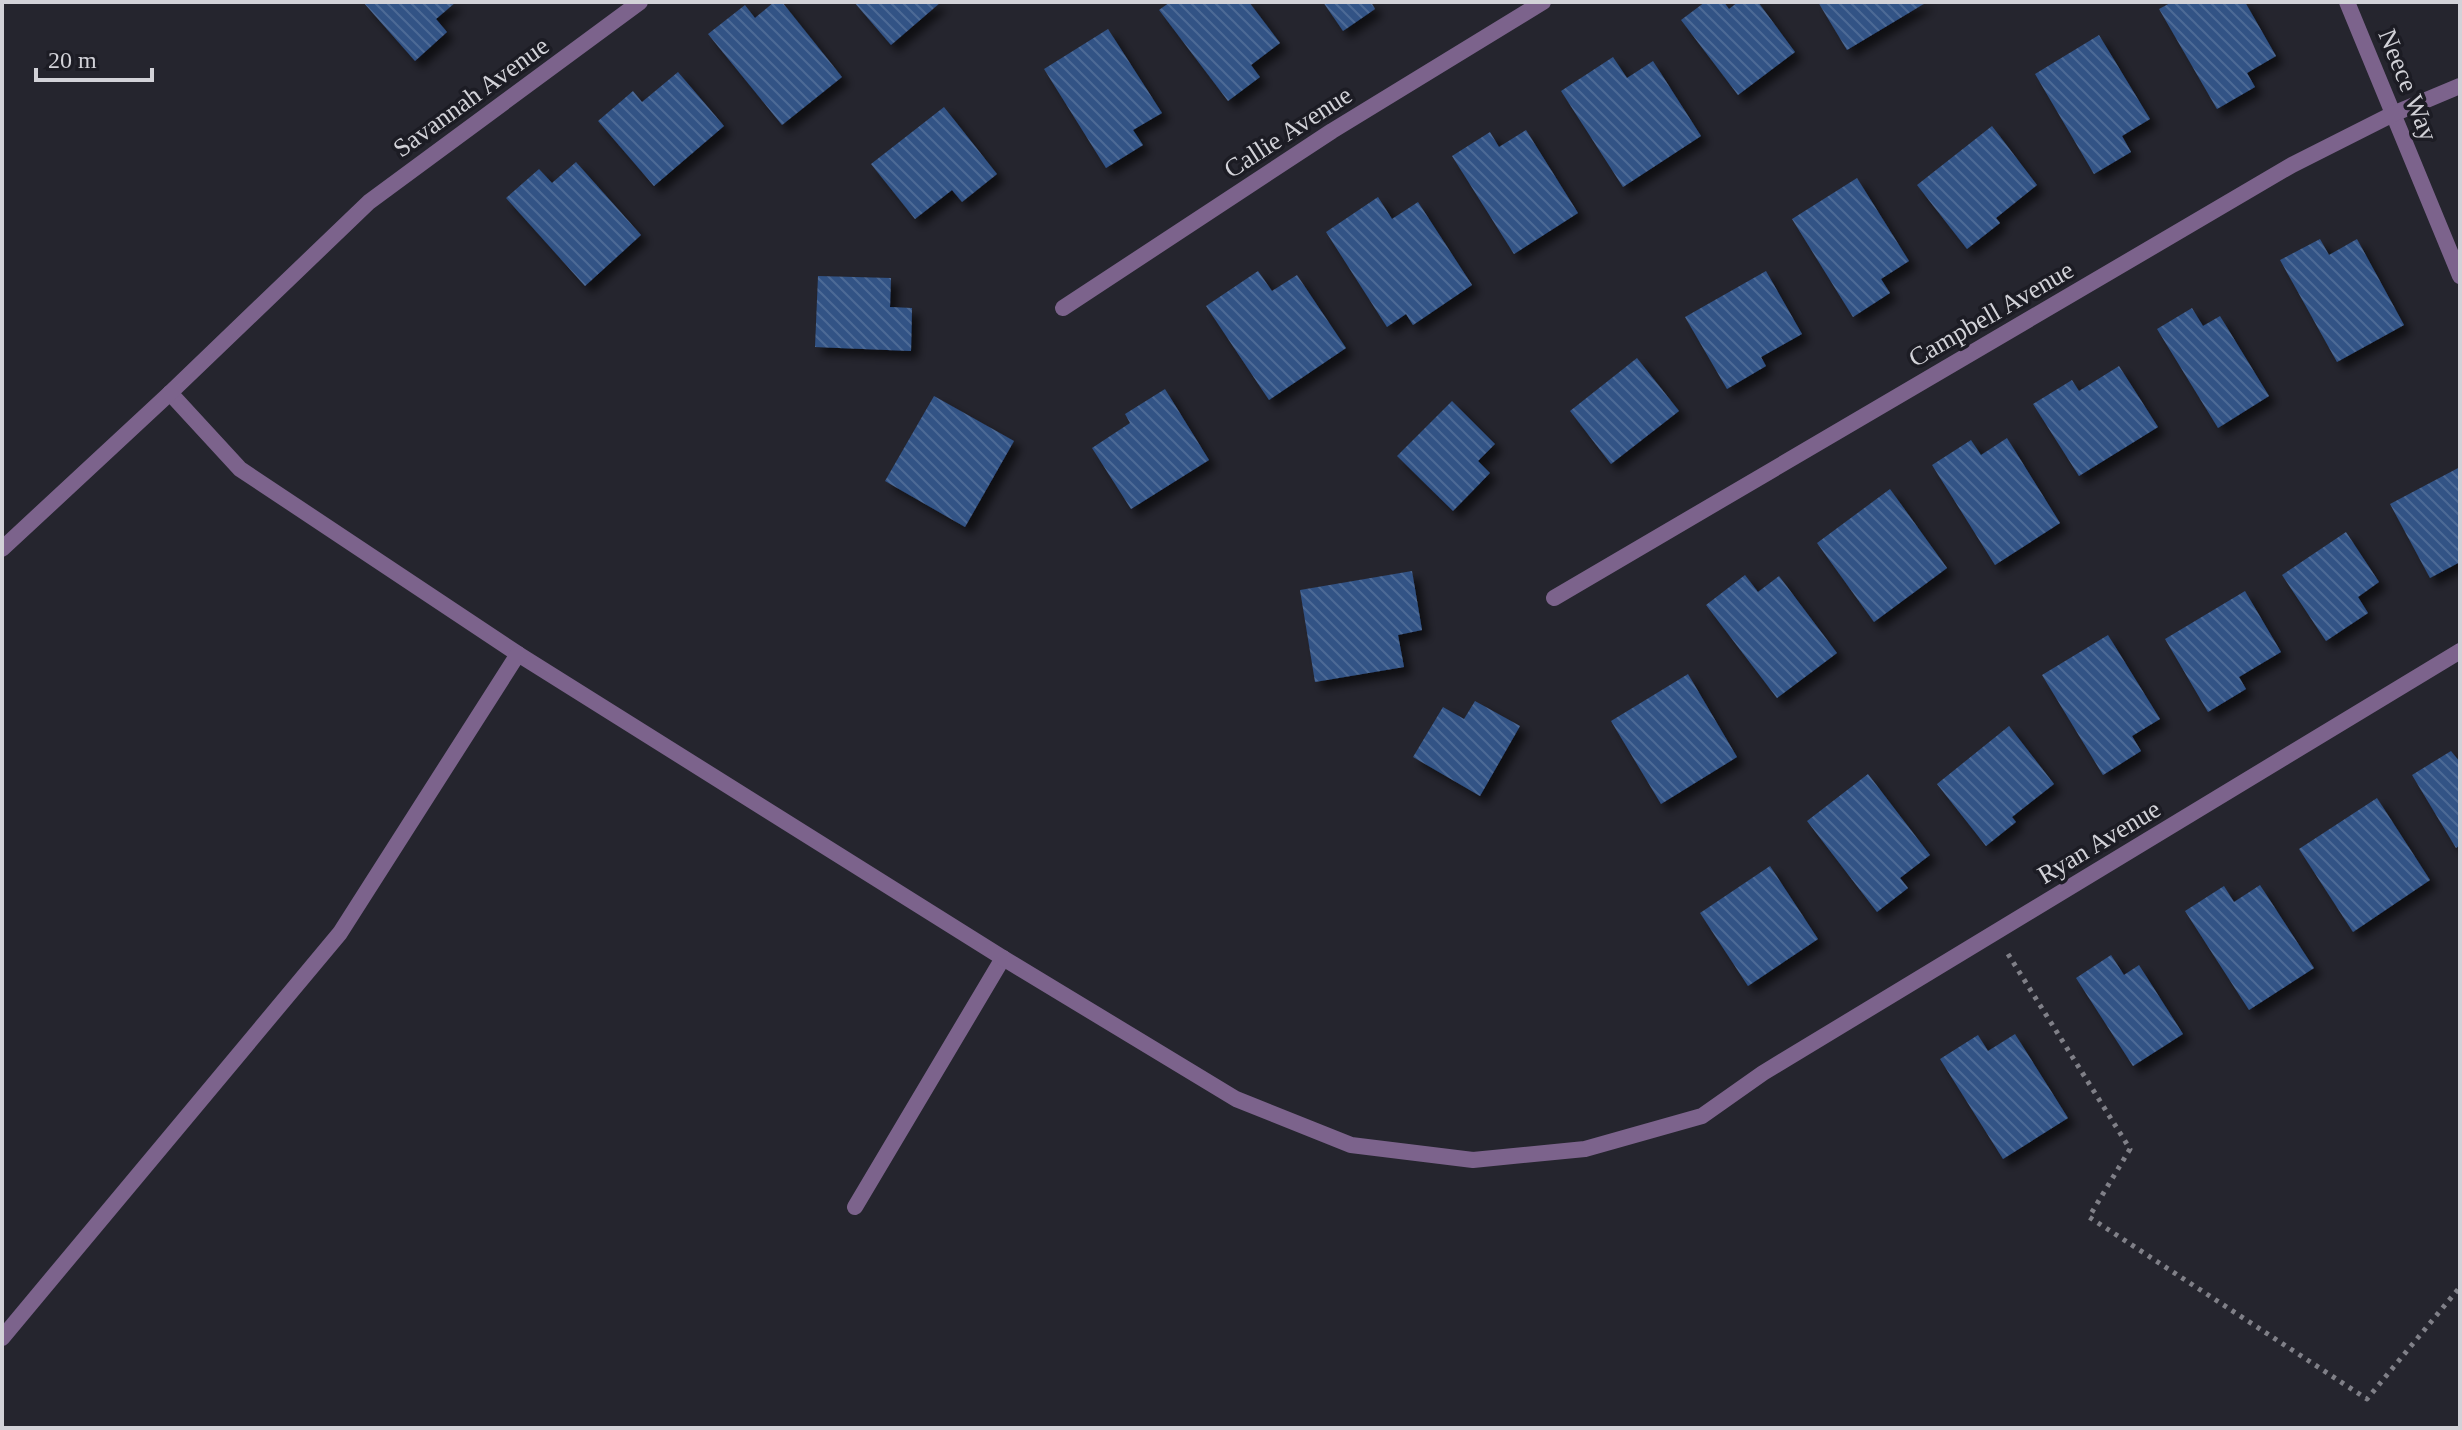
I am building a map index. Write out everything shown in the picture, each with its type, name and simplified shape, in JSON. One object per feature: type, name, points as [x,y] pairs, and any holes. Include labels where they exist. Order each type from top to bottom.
[{"type":"street","name":"Savannah Avenue","points":[[2,549],[369,202],[640,2]]},
{"type":"street","name":"Callie Avenue","points":[[1063,308],[1332,131],[1543,2]]},
{"type":"street","name":"Neece Way","points":[[2347,2],[2460,276]]},
{"type":"street","name":"Campbell Avenue","points":[[1554,598],[2292,165],[2393,114],[2460,86]]},
{"type":"street","name":"Ryan Avenue","points":[[170,393],[240,469],[518,654],[1003,958],[1236,1099],[1351,1145],[1473,1160],[1585,1149],[1702,1116],[1763,1073],[2460,651]]},
{"type":"street","points":[[2,1338],[340,933],[518,654]]},
{"type":"street","points":[[855,1207],[1003,958]]},
{"type":"path","points":[[1995,933],[2130,1149],[2089,1217],[2367,1399],[2460,1287]]},
{"type":"building","points":[[363,2],[456,2],[436,19],[447,32],[415,61]]},
{"type":"building","points":[[774,2],[782,2],[842,77],[782,125],[708,34],[745,5],[755,18]]},
{"type":"building","points":[[854,2],[941,2],[891,45]]},
{"type":"building","points":[[1170,2],[1249,2],[1280,43],[1251,65],[1260,77],[1228,101],[1159,10]]},
{"type":"building","points":[[1323,2],[1371,2],[1375,9],[1343,31]]},
{"type":"building","points":[[1705,2],[1724,2],[1729,9],[1738,2],[1758,2],[1795,52],[1738,95],[1681,20]]},
{"type":"building","points":[[1818,2],[1927,2],[1847,50]]},
{"type":"building","points":[[2172,2],[2245,2],[2276,56],[2247,73],[2255,87],[2217,109],[2159,9]]},
{"type":"building","points":[[1108,29],[1162,113],[1133,130],[1143,145],[1106,168],[1044,69]]},
{"type":"building","points":[[2099,35],[2150,119],[2122,136],[2131,152],[2094,174],[2035,74]]},
{"type":"building","points":[[1613,57],[1627,78],[1653,61],[1701,136],[1623,187],[1561,91]]},
{"type":"building","points":[[678,72],[724,126],[654,186],[598,121],[633,91],[642,102]]},
{"type":"building","points":[[944,107],[997,174],[962,202],[952,190],[915,219],[871,164]]},
{"type":"building","points":[[1992,126],[2037,185],[1996,218],[2000,223],[1967,249],[1917,185]]},
{"type":"building","points":[[1526,130],[1578,213],[1514,254],[1452,156],[1490,132],[1499,147]]},
{"type":"building","points":[[576,162],[641,235],[585,286],[506,198],[539,169],[552,183]]},
{"type":"building","points":[[1857,178],[1909,261],[1881,279],[1890,293],[1853,317],[1792,219]]},
{"type":"building","points":[[1378,197],[1392,219],[1418,202],[1472,285],[1413,325],[1406,314],[1387,327],[1326,232]]},
{"type":"building","points":[[2320,239],[2329,255],[2357,239],[2404,325],[2337,362],[2280,260]]},
{"type":"building","points":[[1258,271],[1272,291],[1297,275],[1346,348],[1269,400],[1206,306]]},
{"type":"building","points":[[1766,271],[1802,334],[1761,357],[1766,366],[1727,389],[1685,317]]},
{"type":"building","points":[[818,276],[891,278],[890,307],[912,308],[911,351],[815,347]]},
{"type":"building","points":[[2192,308],[2203,326],[2220,316],[2269,396],[2218,428],[2157,329]]},
{"type":"building","points":[[1637,358],[1679,411],[1611,464],[1570,411]]},
{"type":"building","points":[[2119,366],[2158,427],[2079,476],[2033,404],[2072,380],[2079,391]]},
{"type":"building","points":[[1165,389],[1209,460],[1131,509],[1092,448],[1130,423],[1125,414]]},
{"type":"building","points":[[934,396],[1014,441],[965,527],[885,481]]},
{"type":"building","points":[[1452,401],[1495,444],[1478,461],[1490,473],[1453,511],[1397,456]]},
{"type":"building","points":[[2007,438],[2060,523],[1995,565],[1932,465],[1971,440],[1981,455]]},
{"type":"building","points":[[2460,467],[2460,562],[2430,578],[2390,504]]},
{"type":"building","points":[[1890,489],[1947,568],[1874,622],[1817,543]]},
{"type":"building","points":[[2346,532],[2379,582],[2358,597],[2368,613],[2326,641],[2282,575]]},
{"type":"building","points":[[1412,571],[1422,630],[1398,635],[1404,667],[1315,682],[1300,590]]},
{"type":"building","points":[[1745,575],[1758,592],[1779,576],[1837,653],[1777,698],[1706,605]]},
{"type":"building","points":[[2245,591],[2281,652],[2239,677],[2246,689],[2208,712],[2165,639]]},
{"type":"building","points":[[2108,635],[2160,719],[2132,736],[2141,751],[2103,775],[2042,675]]},
{"type":"building","points":[[1688,674],[1737,757],[1661,804],[1611,721]]},
{"type":"building","points":[[1475,701],[1520,726],[1480,796],[1413,757],[1443,707],[1464,719]]},
{"type":"building","points":[[2009,726],[2054,784],[2012,817],[2016,822],[1986,846],[1937,784]]},
{"type":"building","points":[[2451,751],[2460,762],[2460,845],[2456,848],[2412,775]]},
{"type":"building","points":[[1868,774],[1930,855],[1900,878],[1908,888],[1877,912],[1807,821]]},
{"type":"building","points":[[2377,798],[2430,880],[2353,932],[2299,849]]},
{"type":"building","points":[[1770,866],[1818,939],[1748,986],[1700,913]]},
{"type":"building","points":[[2260,885],[2314,968],[2249,1010],[2185,911],[2224,886],[2234,902]]},
{"type":"building","points":[[2111,955],[2124,975],[2139,965],[2183,1034],[2133,1066],[2076,978]]},
{"type":"building","points":[[2015,1034],[2068,1118],[2003,1159],[1940,1059],[1978,1035],[1988,1051]]}]
